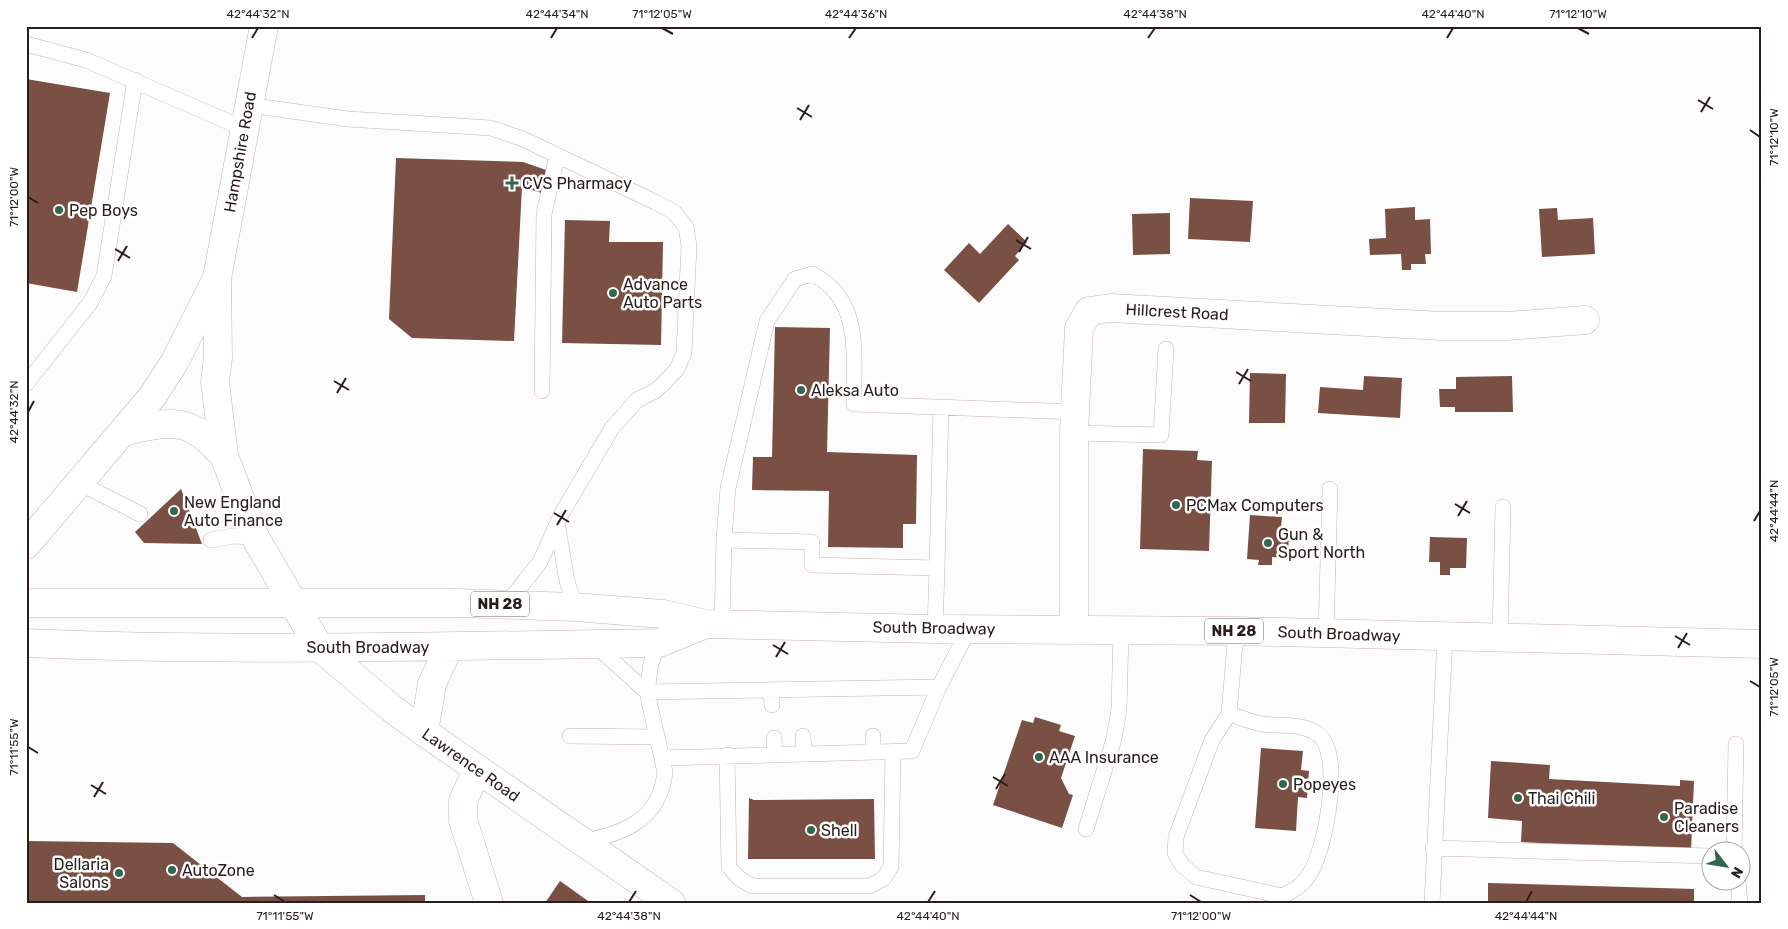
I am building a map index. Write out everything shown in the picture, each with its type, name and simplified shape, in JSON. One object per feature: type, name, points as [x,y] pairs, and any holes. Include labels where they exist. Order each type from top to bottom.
[{"type":"main road","name":"Hampshire Road","points":[[264,26],[217,278],[218,358],[215,382],[224,456],[255,537],[292,604]]},
{"type":"main road","name":"Hampshire Road","points":[[26,545],[152,397],[174,363],[217,278]]},
{"type":"main road","name":"Hillcrest Road","points":[[1074,629],[1075,422],[1079,328],[1089,311],[1111,308],[1442,326],[1507,326],[1585,320]]},
{"type":"main road","name":"Hampshire Road","points":[[125,431],[162,423],[176,423],[190,427],[207,437],[224,456]]},
{"type":"main road","name":"South Broadway","points":[[26,603],[506,605],[575,607],[663,614],[714,624],[935,630],[1236,631],[1762,644]]},
{"type":"main road","name":"Lawrence Road","points":[[292,604],[319,647],[391,708],[477,770],[671,903]]},
{"type":"main road","name":"South Broadway","points":[[26,643],[115,647],[449,647],[659,643],[714,624]]},
{"type":"main road","points":[[424,732],[432,684],[449,647]]},
{"type":"main road","points":[[477,770],[464,801],[463,820],[489,903]]},
{"type":"lane","points":[[26,44],[86,60],[135,80],[247,117],[348,118],[490,128],[524,139],[674,212],[686,228],[689,246],[684,353],[676,369],[665,382],[655,391],[637,400],[612,428],[562,513],[558,527],[540,562],[506,605]]},
{"type":"lane","points":[[26,384],[90,303],[104,276],[135,80]]},
{"type":"lane","points":[[542,391],[544,214],[557,156]]},
{"type":"lane","points":[[714,624],[728,488],[767,321],[794,278],[813,274],[829,282],[842,298],[853,332],[854,404],[941,407],[1075,422],[1161,435],[1166,349]]},
{"type":"lane","points":[[935,630],[941,407]]},
{"type":"lane","points":[[79,483],[140,514]]},
{"type":"lane","points":[[1326,634],[1330,489]]},
{"type":"lane","points":[[1500,638],[1503,508]]},
{"type":"lane","points":[[558,527],[566,581],[575,607]]},
{"type":"lane","points":[[211,540],[233,536],[255,537]]},
{"type":"lane","points":[[724,540],[812,542],[812,565],[937,568]]},
{"type":"lane","points":[[663,758],[737,750],[774,754],[804,754],[836,745],[873,752],[912,752],[968,629]]},
{"type":"lane","points":[[1086,829],[1114,739],[1119,709],[1121,630]]},
{"type":"lane","points":[[1229,714],[1262,724],[1307,728],[1321,736],[1328,747],[1331,764],[1327,818],[1321,848],[1310,875],[1296,890],[1282,896],[1196,877],[1182,865],[1175,853],[1176,837],[1212,740],[1229,714],[1236,631]]},
{"type":"lane","points":[[1432,903],[1445,637]]},
{"type":"lane","points":[[581,842],[606,838],[621,832],[644,817],[656,804],[663,785],[663,758],[647,692],[651,663],[659,643]]},
{"type":"lane","points":[[593,644],[647,692],[740,698],[872,696],[940,687]]},
{"type":"lane","points":[[570,736],[657,737]]},
{"type":"lane","points":[[803,736],[804,754]]},
{"type":"lane","points":[[873,736],[873,752]]},
{"type":"lane","points":[[774,738],[774,754]]},
{"type":"lane","points":[[1734,842],[1736,744]]},
{"type":"lane","points":[[737,750],[729,867],[740,879],[752,886],[870,886],[883,879],[891,867],[893,752]]},
{"type":"lane","points":[[1434,848],[1700,856]]},
{"type":"building","name":"Pep Boys","points":[[26,79],[110,93],[77,292],[26,283]]},
{"type":"building","name":"CVS Pharmacy","points":[[396,158],[523,162],[549,171],[548,195],[522,187],[514,341],[412,338],[389,319]]},
{"type":"building","points":[[1190,198],[1253,201],[1250,242],[1188,239]]},
{"type":"building","points":[[1415,207],[1415,220],[1430,219],[1431,254],[1425,254],[1426,264],[1411,264],[1411,270],[1402,270],[1401,254],[1370,255],[1369,239],[1386,238],[1385,209]]},
{"type":"building","points":[[1557,208],[1558,220],[1593,218],[1595,254],[1542,257],[1539,209]]},
{"type":"building","points":[[1170,213],[1170,254],[1133,255],[1132,214]]},
{"type":"building","name":"Advance Auto Parts","points":[[565,220],[610,221],[609,242],[663,242],[661,345],[562,343]]},
{"type":"building","points":[[1008,224],[1027,242],[1015,256],[1019,260],[979,303],[944,270],[969,243],[980,254]]},
{"type":"building","name":"Aleksa Auto","points":[[775,327],[830,328],[827,452],[917,455],[916,524],[903,524],[903,548],[828,547],[829,491],[752,490],[753,457],[772,457]]},
{"type":"building","points":[[1250,373],[1286,374],[1285,423],[1249,423]]},
{"type":"building","points":[[1364,376],[1402,378],[1400,418],[1318,413],[1320,387],[1363,390]]},
{"type":"building","points":[[1512,376],[1513,412],[1455,412],[1455,407],[1440,407],[1439,389],[1456,389],[1456,377]]},
{"type":"building","name":"PCMax Computers","points":[[1143,449],[1198,451],[1197,460],[1212,461],[1209,551],[1140,549]]},
{"type":"building","name":"New England Auto Finance","points":[[181,489],[202,544],[144,543],[135,532]]},
{"type":"building","name":"Gun & Sport North","points":[[1250,515],[1282,517],[1281,528],[1289,529],[1288,558],[1272,557],[1272,565],[1258,565],[1259,560],[1247,559]]},
{"type":"building","points":[[1430,537],[1467,538],[1466,568],[1450,568],[1450,575],[1440,575],[1440,562],[1429,562]]},
{"type":"building","name":"AAA Insurance","points":[[1035,717],[1061,725],[1059,731],[1075,736],[1061,778],[1069,794],[1073,795],[1062,828],[993,805],[1022,720],[1033,723]]},
{"type":"building","name":"Popeyes","points":[[1261,748],[1303,751],[1301,770],[1309,771],[1307,798],[1298,797],[1296,831],[1255,828]]},
{"type":"building","points":[[1491,761],[1550,765],[1549,779],[1680,786],[1680,780],[1694,781],[1691,851],[1521,842],[1522,821],[1488,818]]},
{"type":"building","name":"Shell","points":[[749,798],[754,800],[874,799],[875,859],[748,859]]},
{"type":"building","points":[[26,841],[173,843],[242,897],[425,895],[425,903],[26,903]]},
{"type":"building","points":[[560,881],[591,903],[545,903]]},
{"type":"building","points":[[1488,883],[1694,889],[1694,903],[1488,903]]},
{"type":"place","name":"CVS Pharmacy","points":[[512,183]]},
{"type":"place","name":"Pep Boys","points":[[59,210]]},
{"type":"place","name":"Advance Auto Parts","points":[[613,293]]},
{"type":"place","name":"Aleksa Auto","points":[[801,390]]},
{"type":"place","name":"PCMax Computers","points":[[1176,505]]},
{"type":"place","name":"New England Auto Finance","points":[[174,511]]},
{"type":"place","name":"Gun & Sport North","points":[[1268,543]]},
{"type":"place","name":"AAA Insurance","points":[[1039,757]]},
{"type":"place","name":"Popeyes","points":[[1283,784]]},
{"type":"place","name":"Thai Chili","points":[[1518,798]]},
{"type":"place","name":"Paradise Cleaners","points":[[1664,817]]},
{"type":"place","name":"Shell","points":[[811,830]]},
{"type":"place","name":"AutoZone","points":[[172,870]]},
{"type":"place","name":"Dellaria Salons","points":[[119,873]]}]
